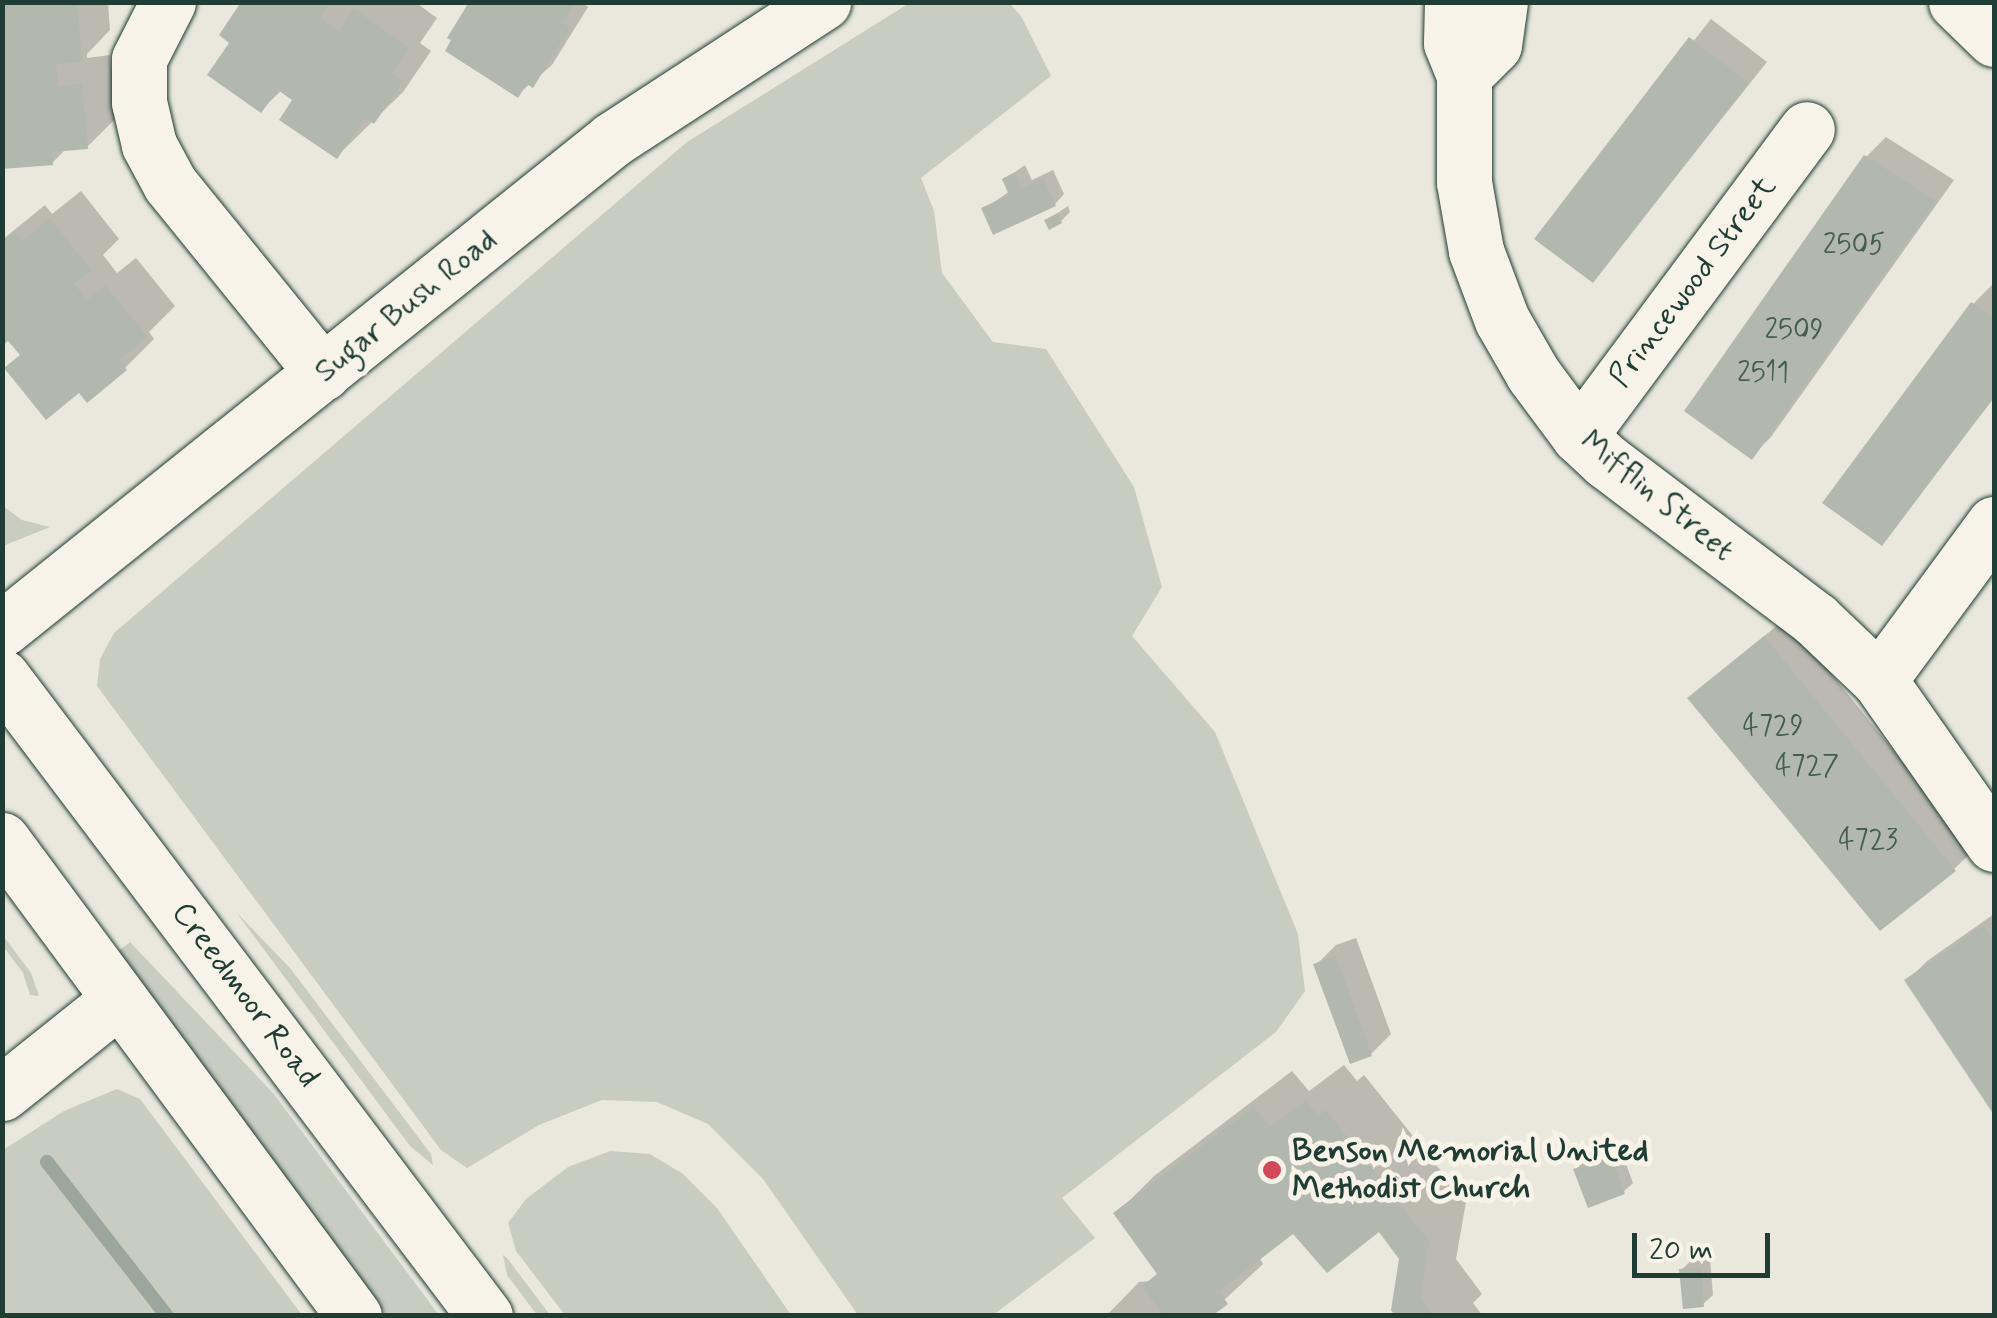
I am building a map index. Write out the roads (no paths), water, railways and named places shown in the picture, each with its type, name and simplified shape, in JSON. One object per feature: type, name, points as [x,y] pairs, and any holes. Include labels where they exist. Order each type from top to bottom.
[{"type":"street","points":[[168,2],[139,59],[139,102],[149,145],[170,184],[323,372]]},
{"type":"street","name":"Sugar Bush Road","points":[[2,629],[613,138],[823,2]]},
{"type":"street","name":"Mifflin Street","points":[[1452,2],[1451,43],[1464,75],[1464,182],[1476,251],[1516,347],[1579,436],[1635,485],[1816,620],[1879,680],[1994,844]]},
{"type":"street","points":[[1464,75],[1494,45],[1500,2]]},
{"type":"street","points":[[1956,2],[1994,39]]},
{"type":"street","name":"Princewood Street","points":[[1579,436],[1807,129]]},
{"type":"street","points":[[1879,680],[1994,524]]},
{"type":"street","name":"Creedmoor Road","points":[[2,677],[485,1316]]},
{"type":"street","points":[[2,840],[354,1316]]},
{"type":"street","points":[[2,1093],[118,1000]]},
{"type":"waterway","points":[[47,1162],[167,1316]]},
{"type":"place","name":"Benson Memorial United Methodist Church","points":[[1272,1170]]}]
